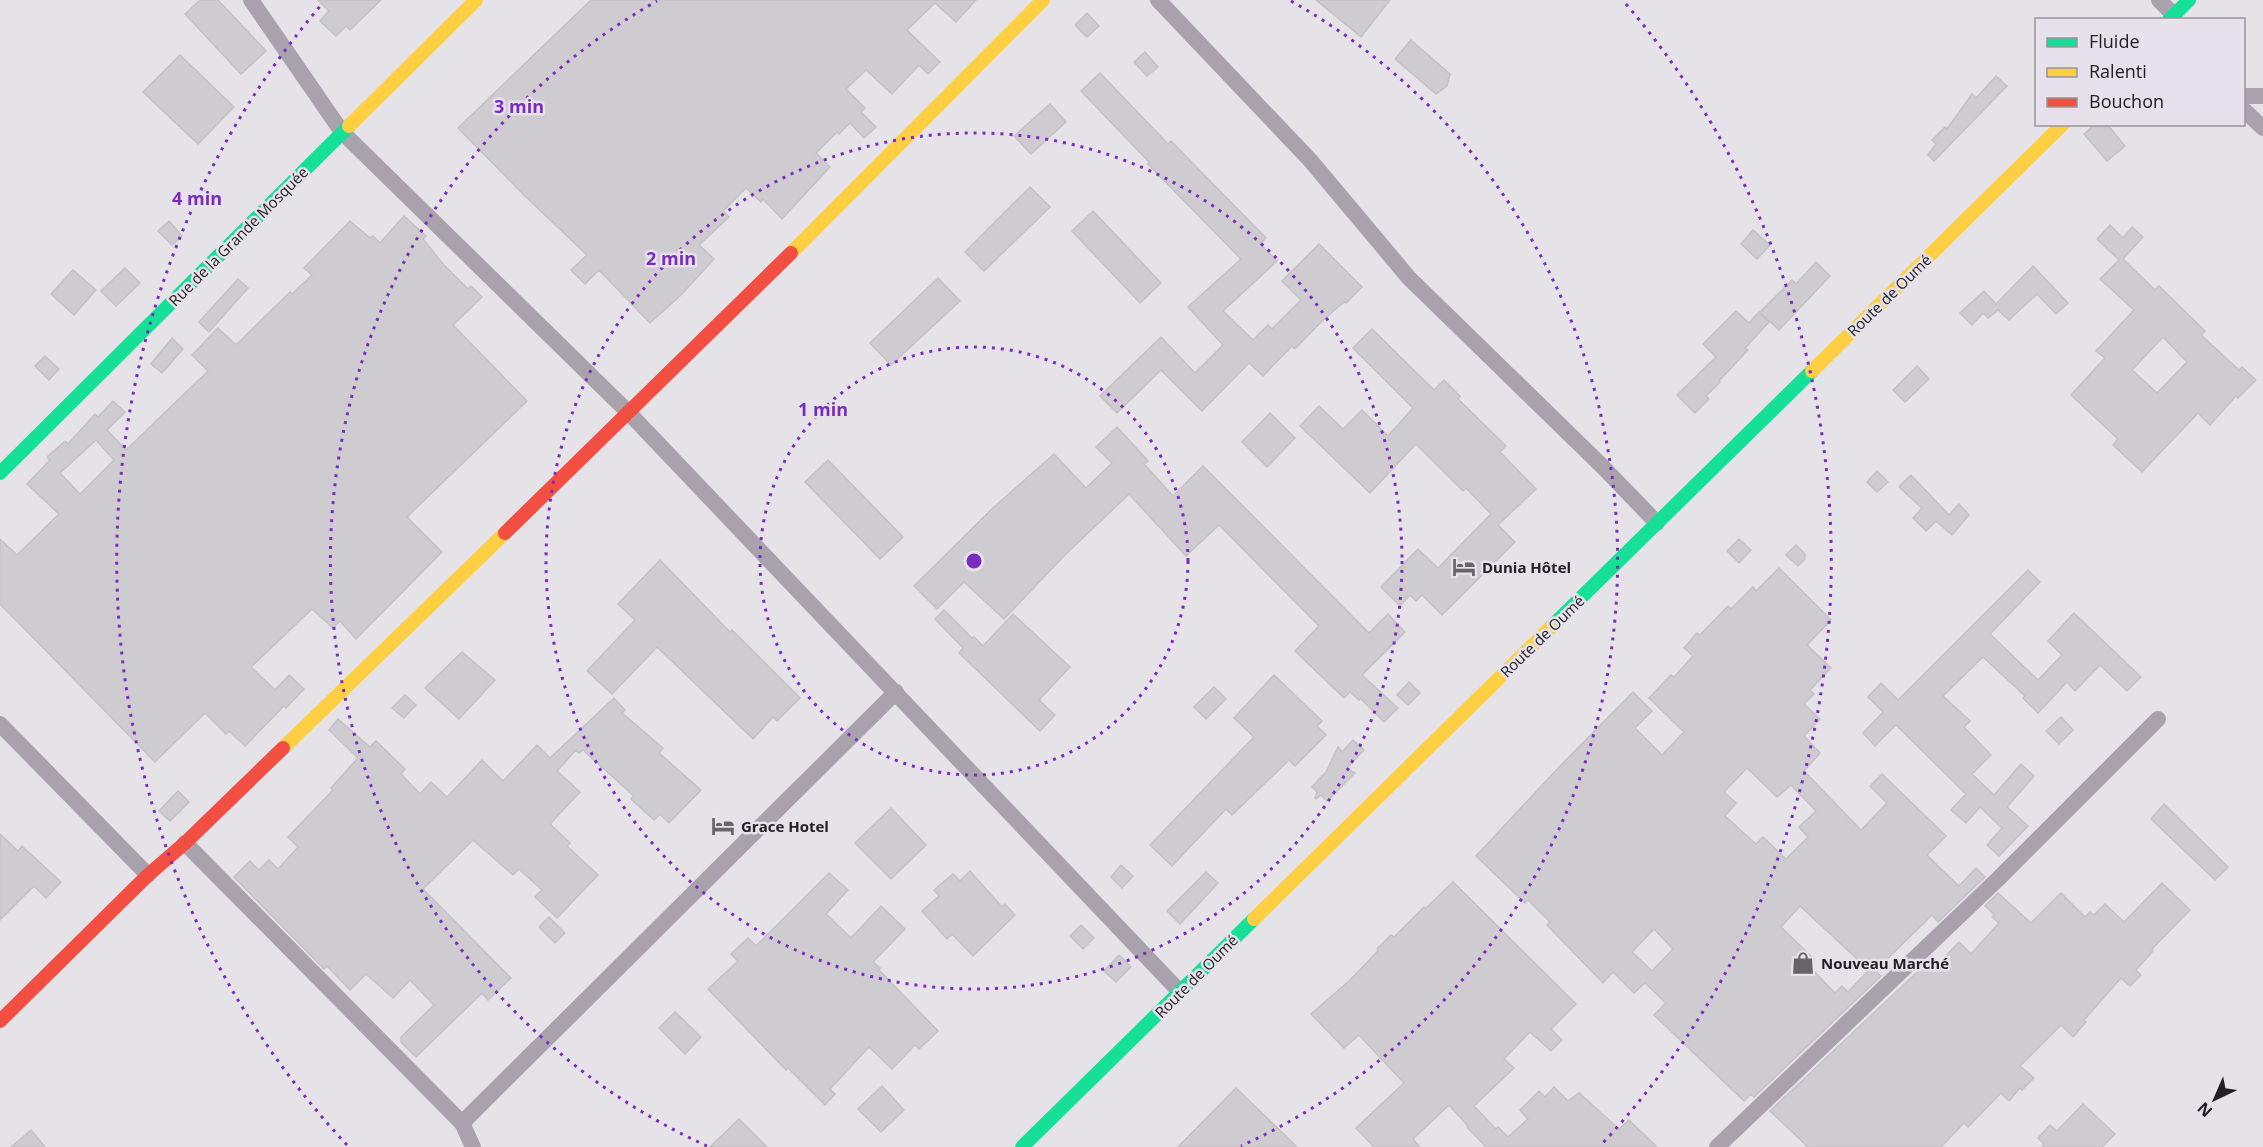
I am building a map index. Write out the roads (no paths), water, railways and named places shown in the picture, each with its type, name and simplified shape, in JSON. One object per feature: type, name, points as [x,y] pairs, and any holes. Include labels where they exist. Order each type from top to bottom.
[{"type":"street","points":[[251,0],[342,132],[629,413],[1180,992]]},
{"type":"street","name":"Rue de la Grande Mosquée","points":[[0,472],[476,0]]},
{"type":"street","points":[[0,1022],[148,875],[185,843],[629,413],[859,187],[1043,0]]},
{"type":"street","points":[[1158,0],[1310,160],[1409,278],[1602,466],[1657,523]]},
{"type":"street","points":[[2159,0],[2172,17],[2189,0]]},
{"type":"street","points":[[2245,96],[2263,96]]},
{"type":"street","points":[[2245,111],[2263,128]]},
{"type":"street","name":"Route de Oumé","points":[[1022,1147],[2061,126]]},
{"type":"street","points":[[462,1124],[896,692]]},
{"type":"street","points":[[1717,1147],[1998,879],[2158,719]]},
{"type":"street","points":[[0,724],[148,875]]},
{"type":"street","points":[[185,843],[462,1124],[473,1147]]},
{"type":"place","name":"Dunia Hôtel","points":[[1464,567]]},
{"type":"place","name":"Grace Hotel","points":[[723,826]]},
{"type":"place","name":"Nouveau Marché","points":[[1803,963]]}]
